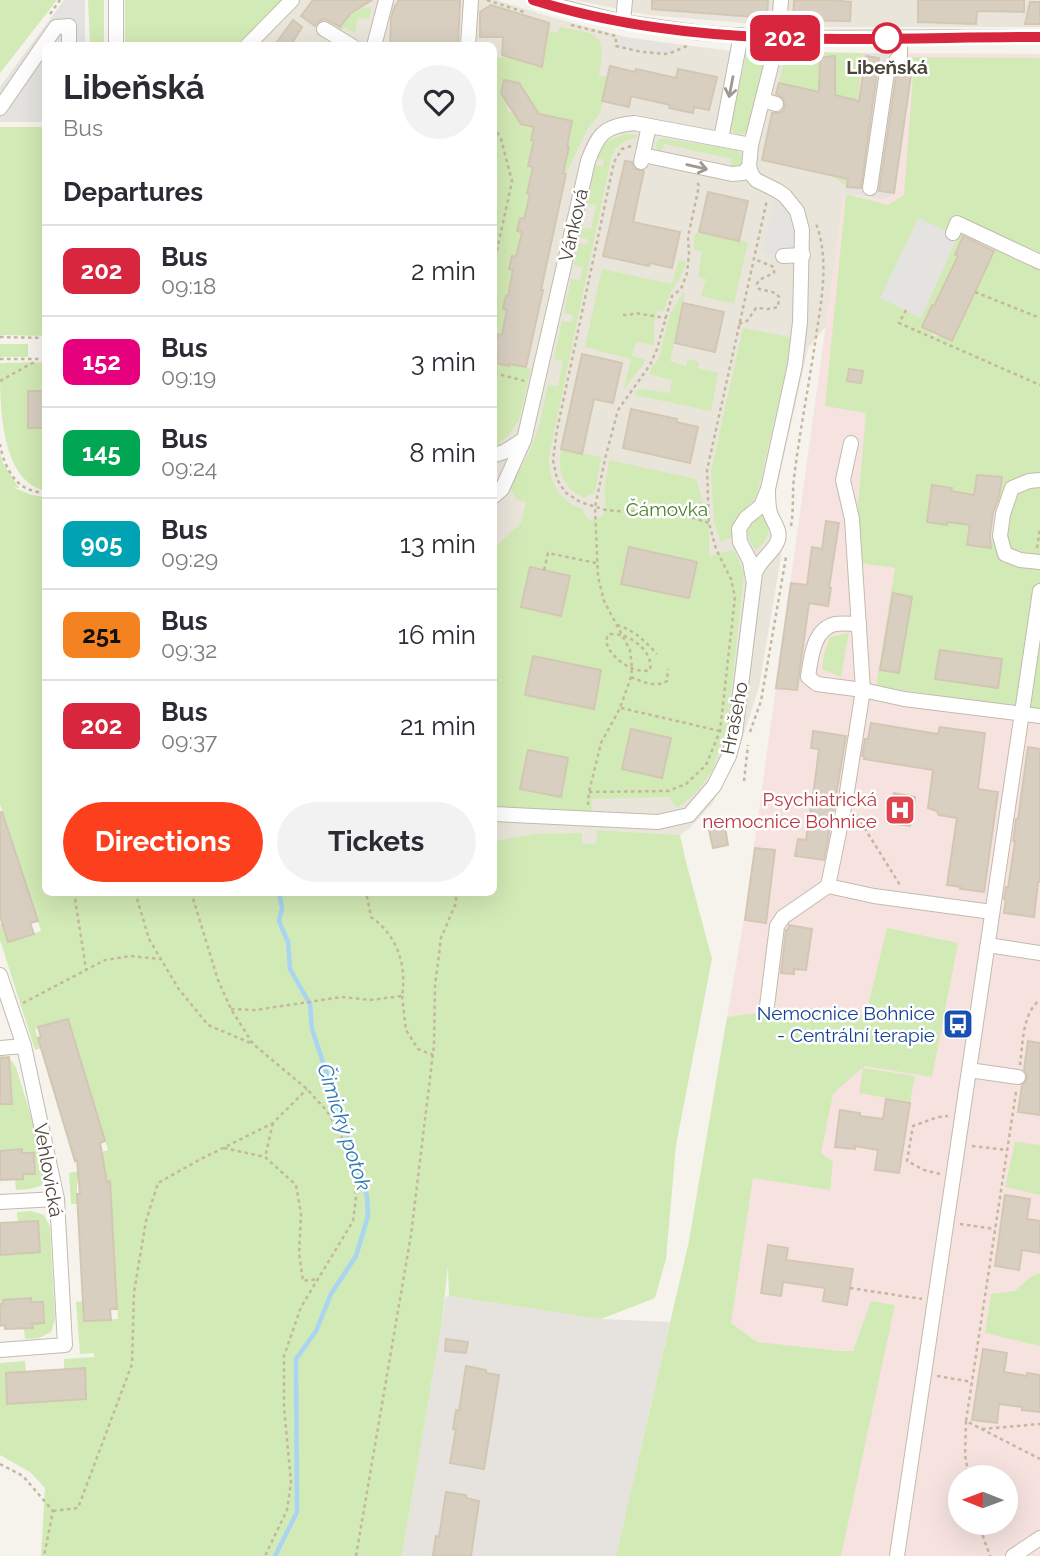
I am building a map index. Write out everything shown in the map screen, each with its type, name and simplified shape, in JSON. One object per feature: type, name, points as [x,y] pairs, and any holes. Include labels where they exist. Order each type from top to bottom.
[{"type":"street","points":[[116,0],[116,42]]},
{"type":"street","points":[[251,42],[292,0]]},
{"type":"street","points":[[375,42],[386,0]]},
{"type":"street","points":[[468,42],[471,0]]},
{"type":"street","points":[[533,0],[623,22],[701,33],[778,38],[1040,37]]},
{"type":"street","points":[[623,22],[625,0]]},
{"type":"street","points":[[649,126],[643,155],[732,174],[743,173],[749,167],[751,145],[769,102],[781,0]]},
{"type":"street","points":[[46,42],[56,27],[69,26],[69,42]]},
{"type":"street","points":[[324,29],[345,42]]},
{"type":"street","points":[[721,139],[741,35]]},
{"type":"street","points":[[870,188],[887,72],[900,55],[901,38]]},
{"type":"street","points":[[0,108],[42,47]]},
{"type":"street","name":"Vánková","points":[[497,493],[502,489],[524,440],[588,161],[602,132],[617,125],[634,123],[751,145]]},
{"type":"street","name":"Hrašeho","points":[[749,167],[756,180],[785,196],[797,211],[802,230],[803,256],[800,323],[794,365],[768,489],[761,506],[746,518],[740,529],[740,542],[750,561],[754,580]]},
{"type":"street","points":[[953,233],[957,223],[1040,262]]},
{"type":"street","points":[[783,256],[803,256]]},
{"type":"street","points":[[497,454],[524,440]]},
{"type":"street","points":[[767,1006],[777,926],[783,917],[828,886],[846,799],[863,690],[852,519],[843,480],[851,443]]},
{"type":"street","points":[[1040,480],[1012,488],[1003,514],[1000,536],[1005,554],[1040,562]]},
{"type":"street","name":"Hrašeho","points":[[497,814],[658,822],[689,815],[714,786],[729,756],[735,734],[754,580],[758,567],[774,549],[778,539],[778,529],[769,510],[768,489]]},
{"type":"street","points":[[897,1556],[1040,591]]},
{"type":"street","points":[[859,624],[835,624],[822,630],[814,646],[808,677],[817,684],[904,699],[1040,716]]},
{"type":"street","points":[[828,886],[874,896],[992,912]]},
{"type":"street","points":[[988,945],[1040,953]]},
{"type":"street","name":"Vehlovická","points":[[0,975],[24,1046],[57,1199],[65,1345],[0,1350]]},
{"type":"street","points":[[0,1048],[24,1046]]},
{"type":"street","points":[[969,1070],[1018,1077]]},
{"type":"street","points":[[0,1202],[57,1199]]},
{"type":"street","points":[[1013,1556],[1040,1538]]},
{"type":"path","points":[[497,132],[512,181],[497,250]]},
{"type":"path","points":[[643,155],[633,146],[622,149],[614,162],[553,460],[557,479],[565,492],[580,502],[606,510],[629,512],[659,508],[709,523]]},
{"type":"path","points":[[691,165],[699,186],[688,237],[690,254],[687,273],[681,289],[672,296],[650,365],[618,410],[595,507],[596,563],[604,601],[630,650],[632,668],[620,708],[601,743],[589,792],[668,791],[686,784],[706,765],[720,731],[735,597],[731,579],[716,549],[709,523],[707,470],[767,197]]},
{"type":"path","points":[[791,526],[794,480],[823,289],[822,243],[814,219]]},
{"type":"path","points":[[740,324],[747,321],[756,307],[768,309],[778,307],[779,304],[776,293],[759,289],[757,284],[759,280],[774,273],[774,268],[754,259]]},
{"type":"path","points":[[975,292],[1040,318]]},
{"type":"path","points":[[906,310],[899,323],[1040,385]]},
{"type":"path","points":[[623,315],[630,316],[635,313],[666,318]]},
{"type":"path","points":[[0,337],[42,338]]},
{"type":"path","points":[[0,359],[39,359]]},
{"type":"path","points":[[0,381],[39,359]]},
{"type":"path","points":[[497,374],[538,384]]},
{"type":"path","points":[[0,443],[4,460],[16,480],[24,487],[42,493]]},
{"type":"path","points":[[544,570],[548,553],[596,563]]},
{"type":"path","points":[[744,781],[749,737],[761,701],[787,553]]},
{"type":"path","points":[[617,625],[645,641],[657,654]]},
{"type":"path","points":[[622,635],[646,652],[652,666],[650,670],[632,668],[619,660],[608,647],[607,636],[622,635]]},
{"type":"path","points":[[631,677],[645,683],[663,684],[667,681],[668,669]]},
{"type":"path","points":[[620,708],[720,731]]},
{"type":"path","points":[[846,799],[909,900]]},
{"type":"path","points":[[75,896],[86,969]]},
{"type":"path","points":[[136,896],[149,939],[177,988],[208,1025],[253,1044]]},
{"type":"path","points":[[192,896],[218,980],[230,1009],[253,1044],[307,1089],[327,1111],[341,1135],[354,1174],[356,1198],[353,1221],[301,1307],[284,1356],[284,1407],[291,1482],[287,1510],[265,1556]]},
{"type":"path","points":[[367,896],[371,917],[384,926],[402,959],[406,1030],[418,1049],[433,1055]]},
{"type":"path","points":[[356,1556],[411,1235],[433,1055],[435,986],[441,938],[456,903],[456,896]]},
{"type":"path","points":[[11,1009],[105,960],[130,956],[160,959]]},
{"type":"path","points":[[230,1009],[255,1010],[342,997],[370,1000],[402,996]]},
{"type":"path","points":[[967,1465],[966,1421],[1018,1077],[1027,1020],[1033,1005],[1040,1000]]},
{"type":"path","points":[[52,1511],[78,1508],[132,1364],[134,1292],[146,1221],[158,1183],[273,1123],[307,1089]]},
{"type":"path","points":[[953,1176],[924,1170],[907,1161],[912,1126],[938,1116],[962,1116]]},
{"type":"path","points":[[265,1157],[273,1123]]},
{"type":"path","points":[[958,1144],[1007,1150]]},
{"type":"path","points":[[224,1148],[265,1157],[296,1185],[303,1281],[318,1279]]},
{"type":"path","points":[[947,1223],[995,1229]]},
{"type":"path","points":[[850,1288],[925,1299]]},
{"type":"path","points":[[925,1374],[972,1382]]},
{"type":"path","points":[[966,1421],[1040,1459]]},
{"type":"path","points":[[982,1429],[1040,1424]]},
{"type":"path","points":[[0,1464],[23,1476],[52,1511],[44,1556]]},
{"type":"path","points":[[983,1535],[990,1556]]},
{"type":"shaded area","points":[[64,0],[85,0],[85,42],[42,42],[42,122],[0,122],[0,87]]},
{"type":"shaded area","points":[[282,0],[497,0],[629,38],[732,51],[863,53],[826,326],[808,348],[776,491],[776,505],[784,528],[783,545],[759,687],[737,755],[712,804],[680,835],[597,830],[596,844],[582,844],[582,834],[534,834],[497,840],[497,42],[242,42]]},
{"type":"shaded area","points":[[575,0],[1040,0],[1040,27],[792,27],[648,15]]},
{"type":"shaded area","points":[[619,36],[673,44],[670,53],[619,47]]},
{"type":"shaded area","points":[[863,53],[906,53],[905,59],[912,74],[895,193],[885,200],[844,193]]},
{"type":"shaded area","name":"Psychiatrická nemocnice Bohnice","points":[[906,53],[1040,54],[1040,1556],[616,1556],[689,1243],[745,912],[844,193],[885,200],[895,193],[912,74],[905,59]]},
{"type":"shaded area","points":[[775,198],[794,221],[794,261],[762,252]]},
{"type":"shaded area","points":[[918,218],[958,236],[921,318],[880,298]]},
{"type":"shaded area","points":[[445,1297],[601,1319],[670,1322],[616,1556],[402,1556]]},
{"type":"green space","points":[[0,0],[57,0],[0,73]]},
{"type":"green space","points":[[88,0],[104,0],[104,42],[90,42]]},
{"type":"green space","points":[[125,0],[282,0],[242,42],[125,42]]},
{"type":"green space","points":[[371,7],[369,19],[358,18],[355,33],[344,27],[336,42],[335,33],[346,19],[354,12]]},
{"type":"green space","points":[[549,23],[549,31],[557,33],[560,27],[592,34],[597,38],[601,51],[599,76],[608,76],[600,113],[588,128],[566,174],[563,173],[569,148],[537,114],[518,82],[506,107],[510,113],[513,111],[534,127],[528,165],[537,168],[530,180],[527,192],[531,194],[524,219],[517,231],[522,232],[516,257],[512,257],[509,269],[513,270],[510,297],[506,296],[503,308],[507,310],[502,335],[498,334],[497,338],[497,57],[512,58],[541,66]]},
{"type":"green space","points":[[754,49],[764,51],[766,55],[748,132],[738,134],[730,128],[747,53]]},
{"type":"green space","points":[[789,52],[863,53],[846,186],[829,174],[845,98],[779,83],[785,57]]},
{"type":"green space","points":[[912,57],[1040,58],[1040,711],[876,686],[895,568],[853,562],[866,413],[825,406],[846,194],[888,205],[904,195]],"holes":[[[964,233],[995,247],[952,341],[938,334],[937,337],[932,335],[933,332],[922,327],[932,305],[942,309],[945,281],[964,259],[955,255]],[[977,475],[1002,478],[991,548],[967,545],[970,525],[927,522],[932,485],[974,495]],[[893,594],[912,597],[899,673],[880,670]],[[940,651],[1002,659],[998,688],[936,679]]]},
{"type":"green space","points":[[0,127],[42,127],[42,336],[0,335]]},
{"type":"green space","name":"Čámovka","points":[[627,134],[636,135],[637,138],[621,144],[611,158],[549,466],[553,482],[561,496],[567,502],[583,509],[590,520],[605,512],[609,460],[696,479],[709,523],[709,556],[734,550],[744,573],[728,723],[713,769],[697,792],[677,808],[668,797],[592,799],[591,818],[497,810],[497,545],[521,523],[526,502],[517,499],[510,487],[527,457],[539,427],[548,385],[558,386],[563,361],[554,359],[562,321],[572,322],[573,315],[564,313],[571,279],[580,280],[583,267],[574,265],[579,243],[587,245],[589,240],[579,237],[582,228],[591,229],[596,205],[586,203],[594,165],[603,166],[604,160],[596,158],[604,144]],"holes":[[[629,547],[696,562],[689,598],[621,584]],[[530,567],[570,576],[561,616],[521,607]],[[533,656],[601,670],[594,709]],[[631,730],[671,738],[662,778],[622,769]]]},
{"type":"green space","points":[[661,138],[737,150],[743,156],[742,163],[739,168],[730,169],[732,159],[664,144],[661,154],[656,151],[657,142]]},
{"type":"green space","points":[[696,233],[748,242],[734,304],[701,296],[706,279],[698,277],[702,252],[694,250]]},
{"type":"green space","points":[[679,260],[686,261],[685,265],[663,312],[657,311],[654,345],[636,342],[632,356],[646,360],[623,391],[631,359],[585,347],[602,269],[672,284]]},
{"type":"green space","points":[[683,293],[670,361],[686,366],[688,359],[699,362],[698,368],[718,373],[711,411],[635,395],[636,391],[641,389],[670,393],[672,380],[649,374],[659,358],[670,314]]},
{"type":"green space","points":[[743,328],[793,338],[757,496],[741,515],[732,537],[721,542],[714,522],[711,472]]},
{"type":"green space","points":[[0,344],[28,344],[28,357],[0,357]]},
{"type":"green space","points":[[42,362],[42,391],[28,392],[28,428],[42,428],[42,490],[30,484],[11,457],[2,419],[0,363]]},
{"type":"green space","points":[[497,363],[531,369],[519,420],[500,442],[501,445],[497,447]]},
{"type":"green space","points":[[561,449],[601,457],[595,493],[584,498],[566,484],[560,465]]},
{"type":"green space","points":[[0,454],[19,488],[12,487],[42,497],[42,896],[497,896],[497,840],[534,834],[582,833],[582,844],[596,844],[597,830],[680,835],[712,959],[676,1145],[666,1259],[655,1298],[601,1319],[449,1296],[448,1265],[442,1321],[402,1556],[41,1556],[45,1488],[30,1472],[0,1455],[0,1363],[25,1361],[26,1371],[6,1373],[8,1404],[86,1399],[85,1368],[64,1369],[64,1359],[94,1357],[94,1353],[80,1354],[76,1302],[83,1301],[84,1321],[118,1319],[110,1182],[77,1183],[77,1204],[71,1204],[69,1173],[104,1166],[99,1153],[108,1150],[68,1019],[35,1029],[41,1048],[35,1050],[0,940],[2,923],[9,942],[41,931],[0,804]]},
{"type":"green space","points":[[762,514],[768,534],[756,550],[747,531],[752,521]]},
{"type":"green space","points":[[849,633],[841,677],[822,669],[830,637]]},
{"type":"green space","points":[[887,928],[958,943],[932,1077],[865,1066],[864,1068],[915,1076],[910,1102],[859,1093],[863,1067],[833,1094],[821,1153],[833,1162],[830,1190],[753,1178],[731,1323],[757,1342],[853,1351],[871,1301],[895,1305],[841,1556],[616,1556],[689,1241],[727,1017],[758,1013],[866,1014]]},
{"type":"green space","points":[[0,1055],[10,1059],[16,1067],[47,1170],[42,1185],[30,1189],[16,1190],[15,1179],[23,1179],[23,1174],[35,1174],[34,1153],[2,1154],[0,1151],[0,1104],[12,1103],[10,1073],[0,1073]]},
{"type":"green space","points":[[1015,1142],[1040,1145],[1040,1195],[1005,1187]]},
{"type":"green space","points":[[32,1211],[44,1215],[50,1227],[55,1320],[51,1332],[39,1338],[25,1339],[24,1328],[44,1323],[42,1302],[31,1302],[31,1299],[0,1304],[0,1255],[40,1252],[38,1222],[18,1223],[17,1212]]},
{"type":"green space","points":[[1040,1273],[1040,1346],[985,1333],[991,1294],[1015,1291],[1032,1276]]},
{"type":"building","points":[[313,0],[372,0],[351,13],[340,27],[325,19],[315,26],[301,16]]},
{"type":"building","points":[[398,0],[460,0],[458,42],[390,42],[391,18]]},
{"type":"building","points":[[652,0],[768,0],[767,18],[652,9]]},
{"type":"building","points":[[794,0],[851,2],[850,21],[793,20]]},
{"type":"building","points":[[918,0],[1024,0],[1024,12],[977,11],[976,24],[918,22]]},
{"type":"building","points":[[1030,2],[1040,2],[1040,24],[1025,24]]},
{"type":"building","points":[[491,5],[549,23],[542,67],[502,55],[503,37],[480,37],[480,12]]},
{"type":"building","points":[[293,20],[302,27],[293,42],[277,42]]},
{"type":"building","points":[[835,56],[835,95],[859,101],[866,56],[879,58],[861,188],[847,187],[848,179],[762,160],[772,113],[783,111],[785,106],[783,98],[776,94],[779,83],[819,92],[820,58]]},
{"type":"building","points":[[610,66],[676,78],[678,69],[717,77],[709,110],[694,107],[693,113],[631,96],[629,107],[602,101]]},
{"type":"building","points":[[898,73],[911,75],[894,193],[879,191]]},
{"type":"building","points":[[504,80],[519,83],[539,114],[572,121],[563,173],[566,174],[526,367],[497,363],[497,338],[498,334],[502,335],[507,310],[503,309],[513,270],[509,269],[512,256],[516,257],[522,232],[517,231],[520,218],[524,219],[530,194],[527,193],[533,167],[528,166],[534,127],[521,124],[501,93]]},
{"type":"building","points":[[625,161],[632,162],[635,169],[644,171],[633,222],[680,232],[672,268],[603,256]]},
{"type":"building","points":[[708,192],[748,201],[739,241],[699,232]]},
{"type":"building","points":[[963,236],[994,251],[952,341],[922,327],[958,256],[955,255]]},
{"type":"building","points":[[683,303],[724,312],[715,352],[675,343]]},
{"type":"building","points":[[582,354],[622,363],[613,403],[594,399],[582,454],[561,449]]},
{"type":"building","points":[[849,369],[863,371],[861,383],[847,381]]},
{"type":"building","points":[[28,391],[42,391],[42,428],[28,428]]},
{"type":"building","points":[[631,409],[677,419],[676,422],[698,427],[690,463],[623,448]]},
{"type":"building","points":[[977,475],[1002,477],[993,513],[991,548],[967,545],[970,525],[927,522],[932,485],[974,495]]},
{"type":"building","points":[[826,521],[839,523],[828,606],[809,603],[797,690],[776,688],[791,583],[807,585],[812,547],[822,549]]},
{"type":"building","points":[[629,547],[697,562],[689,598],[621,584]]},
{"type":"building","points":[[530,567],[570,576],[561,616],[521,607]]},
{"type":"building","points":[[893,593],[912,597],[899,673],[880,670]]},
{"type":"building","points":[[940,650],[1002,659],[998,688],[935,679]]},
{"type":"building","points":[[533,656],[601,670],[594,709],[525,695]]},
{"type":"building","points":[[871,723],[938,734],[940,727],[985,733],[978,789],[998,792],[984,892],[947,885],[957,818],[939,815],[937,811],[928,808],[933,770],[864,759],[862,756],[865,739],[868,739]]},
{"type":"building","points":[[631,729],[671,738],[662,778],[622,769]]},
{"type":"building","points":[[813,731],[846,736],[824,860],[795,856],[798,839],[806,840],[815,781],[819,749],[811,748]]},
{"type":"building","points":[[1028,747],[1040,749],[1040,882],[1034,917],[1004,913]]},
{"type":"building","points":[[528,750],[568,758],[561,797],[520,789]]},
{"type":"building","points":[[894,793],[915,797],[910,826],[888,823]]},
{"type":"building","points":[[0,812],[38,921],[30,923],[34,934],[8,942],[0,916]]},
{"type":"building","points":[[725,827],[728,845],[713,848],[709,830]]},
{"type":"building","points":[[755,848],[775,850],[766,923],[745,920]]},
{"type":"building","points":[[789,925],[812,929],[806,970],[794,969],[794,974],[781,973],[786,930]]},
{"type":"building","points":[[68,1019],[105,1141],[100,1143],[107,1182],[110,1181],[117,1309],[110,1309],[111,1320],[84,1321],[77,1160],[75,1161],[38,1038],[41,1037],[38,1027]]},
{"type":"building","points":[[1028,1041],[1040,1043],[1040,1115],[1018,1112],[1022,1086],[1027,1079],[1024,1070]]},
{"type":"building","points":[[9,1057],[12,1104],[0,1104],[0,1058]]},
{"type":"building","points":[[886,1099],[910,1103],[899,1173],[875,1170],[878,1150],[855,1146],[855,1149],[835,1147],[840,1110],[883,1119]]},
{"type":"building","points":[[22,1149],[22,1153],[34,1153],[35,1174],[23,1174],[23,1179],[0,1180],[0,1151]]},
{"type":"building","points":[[1005,1195],[1030,1199],[1027,1219],[1040,1221],[1040,1253],[1022,1250],[1019,1270],[995,1266]]},
{"type":"building","points":[[38,1221],[40,1252],[0,1255],[0,1223]]},
{"type":"building","points":[[768,1245],[788,1248],[786,1260],[853,1269],[847,1305],[823,1301],[825,1288],[783,1282],[781,1296],[761,1293]]},
{"type":"building","points":[[31,1298],[31,1302],[43,1302],[44,1323],[32,1324],[33,1328],[5,1329],[5,1325],[0,1326],[0,1304],[3,1304],[3,1300]]},
{"type":"building","points":[[446,1339],[468,1342],[466,1353],[445,1351]]},
{"type":"building","points":[[983,1349],[1007,1353],[1004,1372],[1040,1375],[1040,1412],[999,1404],[997,1423],[972,1420]]},
{"type":"building","points":[[466,1366],[499,1375],[484,1469],[450,1463],[456,1429],[453,1429],[456,1410],[459,1411]]},
{"type":"building","points":[[85,1368],[86,1399],[7,1404],[6,1373]]},
{"type":"building","points":[[446,1492],[466,1495],[466,1498],[479,1501],[471,1556],[433,1555],[436,1536],[439,1537]]},
{"type":"waterway","name":"Čimický potok","points":[[275,1556],[297,1512],[296,1359],[316,1331],[331,1294],[356,1256],[368,1216],[367,1196],[312,1029],[310,1004],[290,969],[288,942],[279,921],[282,908],[280,896]]},
{"type":"bus line","name":"202","points":[[533,0],[604,19],[701,33],[778,38],[1040,37]]},
{"type":"place","name":"Libeňská","points":[[887,38]]},
{"type":"place","name":"Psychiatrická nemocnice Bohnice","points":[[900,810]]},
{"type":"place","name":"Nemocnice Bohnice - Centrální terapie","points":[[958,1024]]}]
